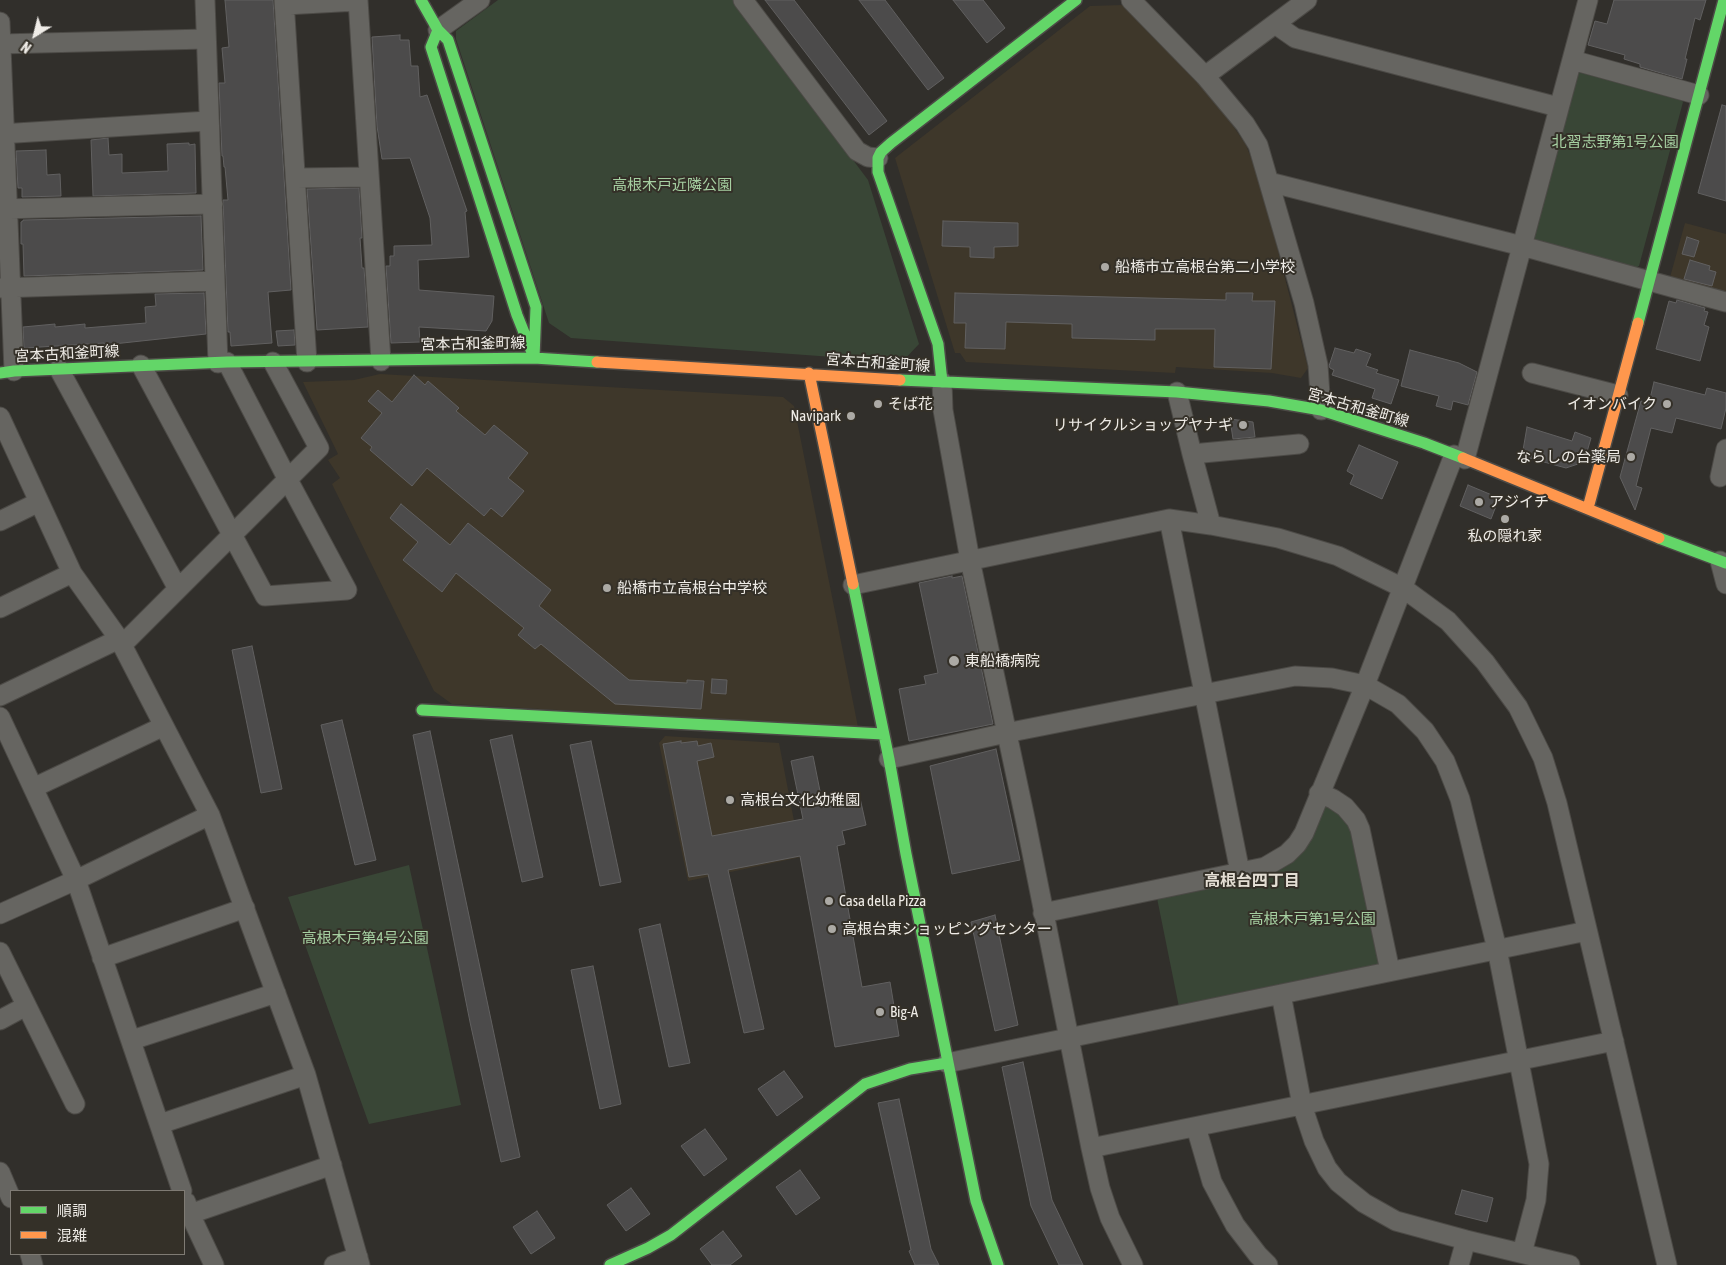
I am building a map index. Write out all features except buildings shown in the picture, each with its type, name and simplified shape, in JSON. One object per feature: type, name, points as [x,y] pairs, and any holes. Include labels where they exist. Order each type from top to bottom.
[{"type":"street","points":[[141,365],[265,596],[347,590],[222,362],[214,281],[205,0]]},
{"type":"street","points":[[307,362],[285,3],[358,0],[381,361]]},
{"type":"street","points":[[421,0],[438,30],[448,40],[536,307],[534,358]]},
{"type":"street","points":[[480,0],[438,30],[431,47],[517,315],[534,358]]},
{"type":"street","points":[[743,0],[857,151],[868,157],[878,158]]},
{"type":"street","points":[[1076,0],[891,143],[881,152],[878,158],[878,172],[938,344],[943,410],[970,560],[1091,1148],[1100,1188],[1110,1218],[1133,1265]]},
{"type":"street","points":[[1130,0],[1205,76],[1245,124],[1258,145],[1308,321],[1318,365],[1321,410]]},
{"type":"street","points":[[1205,76],[1307,0]]},
{"type":"street","points":[[1043,913],[1265,867],[1287,854],[1304,833],[1403,588],[1460,457],[1522,246],[1588,0]]},
{"type":"street","points":[[1588,508],[1724,0]]},
{"type":"street","points":[[0,22],[7,372]]},
{"type":"street","points":[[1275,24],[1295,38],[1558,107]]},
{"type":"street","points":[[0,44],[206,39]]},
{"type":"street","points":[[1572,60],[1699,95]]},
{"type":"street","points":[[2,134],[208,121]]},
{"type":"street","points":[[296,178],[369,176]]},
{"type":"street","points":[[1269,182],[1522,246],[1726,302]]},
{"type":"street","points":[[3,209],[213,204]]},
{"type":"street","points":[[5,288],[214,281]]},
{"type":"street","name":"宮本古和釜町線","points":[[7,372],[222,362],[534,358],[942,382],[1177,392],[1269,401],[1321,410],[1424,443],[1651,535],[1723,562]]},
{"type":"street","points":[[0,696],[120,642],[178,589],[319,448],[273,362]]},
{"type":"street","points":[[59,369],[178,589]]},
{"type":"street","points":[[809,373],[976,1201],[998,1265]]},
{"type":"street","points":[[1532,373],[1618,396]]},
{"type":"street","points":[[1177,392],[1211,525]]},
{"type":"street","points":[[2,429],[72,573],[120,642],[210,815],[306,1075],[359,1261],[334,1265]]},
{"type":"street","points":[[1192,454],[1299,444]]},
{"type":"street","points":[[1720,477],[1726,449]]},
{"type":"street","points":[[0,521],[39,502]]},
{"type":"street","points":[[853,585],[1169,519],[1278,538],[1338,556],[1403,588],[1448,621],[1485,662],[1518,707],[1543,758],[1557,803],[1665,1265]]},
{"type":"street","points":[[1169,519],[1240,872]]},
{"type":"street","points":[[1723,562],[1726,584]]},
{"type":"street","points":[[0,608],[72,573]]},
{"type":"street","points":[[888,759],[1006,733],[1295,676],[1332,678],[1365,685],[1398,704],[1425,731],[1445,761],[1460,799],[1497,949],[1539,1164],[1536,1200],[1522,1254]]},
{"type":"street","points":[[422,710],[883,734]]},
{"type":"street","points":[[0,716],[76,880],[182,1190]]},
{"type":"street","points":[[33,788],[164,726]]},
{"type":"street","points":[[1319,794],[1333,799],[1345,807],[1356,820],[1360,829],[1390,972]]},
{"type":"street","points":[[0,914],[76,880],[210,815]]},
{"type":"street","points":[[102,958],[245,908]]},
{"type":"street","points":[[610,1265],[648,1248],[670,1235],[834,1106],[865,1084],[894,1073],[1587,931]]},
{"type":"street","points":[[0,952],[75,1104]]},
{"type":"street","points":[[132,1040],[276,992]]},
{"type":"street","points":[[1281,994],[1302,1105],[1314,1141],[1328,1168],[1338,1182],[1352,1194],[1396,1221],[1570,1265]]},
{"type":"street","points":[[0,1020],[26,1006]]},
{"type":"street","points":[[1091,1148],[1614,1041]]},
{"type":"street","points":[[160,1124],[306,1075]]},
{"type":"street","points":[[1196,1127],[1212,1182],[1236,1225],[1258,1255],[1268,1265]]},
{"type":"street","points":[[190,1214],[332,1166]]},
{"type":"street","points":[[0,1172],[10,1196]]},
{"type":"street","points":[[185,1199],[214,1265]]},
{"type":"street","points":[[1460,1265],[1466,1240]]},
{"type":"shaded area","name":"船橋市立高根台第二小学校","points":[[1123,5],[1204,89],[1246,145],[1260,181],[1308,368],[1301,378],[1272,373],[1176,367],[1175,373],[966,362],[960,353],[955,353],[895,158],[1090,6]]},
{"type":"shaded area","points":[[1685,223],[1726,234],[1726,296],[1669,281]]},
{"type":"shaded area","name":"船橋市立高根台中学校","points":[[380,374],[783,397],[794,406],[858,727],[452,704],[434,691],[332,484],[340,478],[328,460],[338,454],[303,382],[354,380]]},
{"type":"shaded area","name":"高根台文化幼稚園","points":[[665,736],[779,743],[801,857],[688,881],[659,743]]},
{"type":"green space","name":"高根木戸近隣公園","points":[[498,0],[733,0],[868,180],[919,344],[902,362],[571,338],[549,323],[456,39],[456,31]]},
{"type":"green space","name":"北習志野第1号公園","points":[[1582,70],[1679,96],[1683,102],[1639,266],[1633,269],[1536,244],[1533,237],[1575,76]]},
{"type":"green space","name":"高根木戸第1号公園","points":[[1331,804],[1349,819],[1382,960],[1378,967],[1179,1007],[1157,898],[1255,877],[1323,807]]},
{"type":"green space","name":"高根木戸第4号公園","points":[[409,865],[461,1105],[369,1124],[288,897]]},
{"type":"traffic: fast","points":[[421,0],[438,30],[448,40],[536,307],[534,358]]},
{"type":"traffic: fast","points":[[942,382],[938,344],[878,172],[878,158],[881,152],[891,143],[1076,0]]},
{"type":"traffic: fast","points":[[1638,323],[1724,0]]},
{"type":"traffic: fast","points":[[438,30],[431,47],[517,315],[531,350]]},
{"type":"traffic: fast","points":[[0,373],[227,362],[534,358],[597,362]]},
{"type":"traffic: fast","points":[[900,380],[1177,392],[1269,401],[1321,410],[1424,443],[1463,458]]},
{"type":"traffic: fast","points":[[1659,538],[1726,563]]},
{"type":"traffic: fast","points":[[853,584],[976,1201],[998,1265]]},
{"type":"traffic: fast","points":[[422,710],[883,734]]},
{"type":"traffic: fast","points":[[610,1265],[648,1248],[671,1235],[865,1084],[910,1069],[947,1063]]},
{"type":"traffic: slow","points":[[1588,508],[1638,323]]},
{"type":"traffic: slow","points":[[597,362],[900,380]]},
{"type":"traffic: slow","points":[[809,373],[853,584]]},
{"type":"traffic: slow","points":[[1463,458],[1659,538]]},
{"type":"place","name":"船橋市立高根台第二小学校","points":[[1105,267]]},
{"type":"place","name":"そば花","points":[[878,404]]},
{"type":"place","name":"イオンバイク","points":[[1667,404]]},
{"type":"place","name":"Navipark","points":[[851,416]]},
{"type":"place","name":"リサイクルショップヤナギ","points":[[1243,425]]},
{"type":"place","name":"ならしの台薬局","points":[[1631,457]]},
{"type":"place","name":"アジイチ","points":[[1479,502]]},
{"type":"place","name":"私の隠れ家","points":[[1505,519]]},
{"type":"place","name":"船橋市立高根台中学校","points":[[607,588]]},
{"type":"place","name":"東船橋病院","points":[[954,661]]},
{"type":"place","name":"高根台文化幼稚園","points":[[730,800]]},
{"type":"place","name":"Casa della Pizza","points":[[829,901]]},
{"type":"place","name":"高根台東ショッピングセンター","points":[[832,929]]},
{"type":"place","name":"Big-A","points":[[880,1012]]},
{"type":"district","name":"高根台四丁目","points":[[1252,881]]}]
